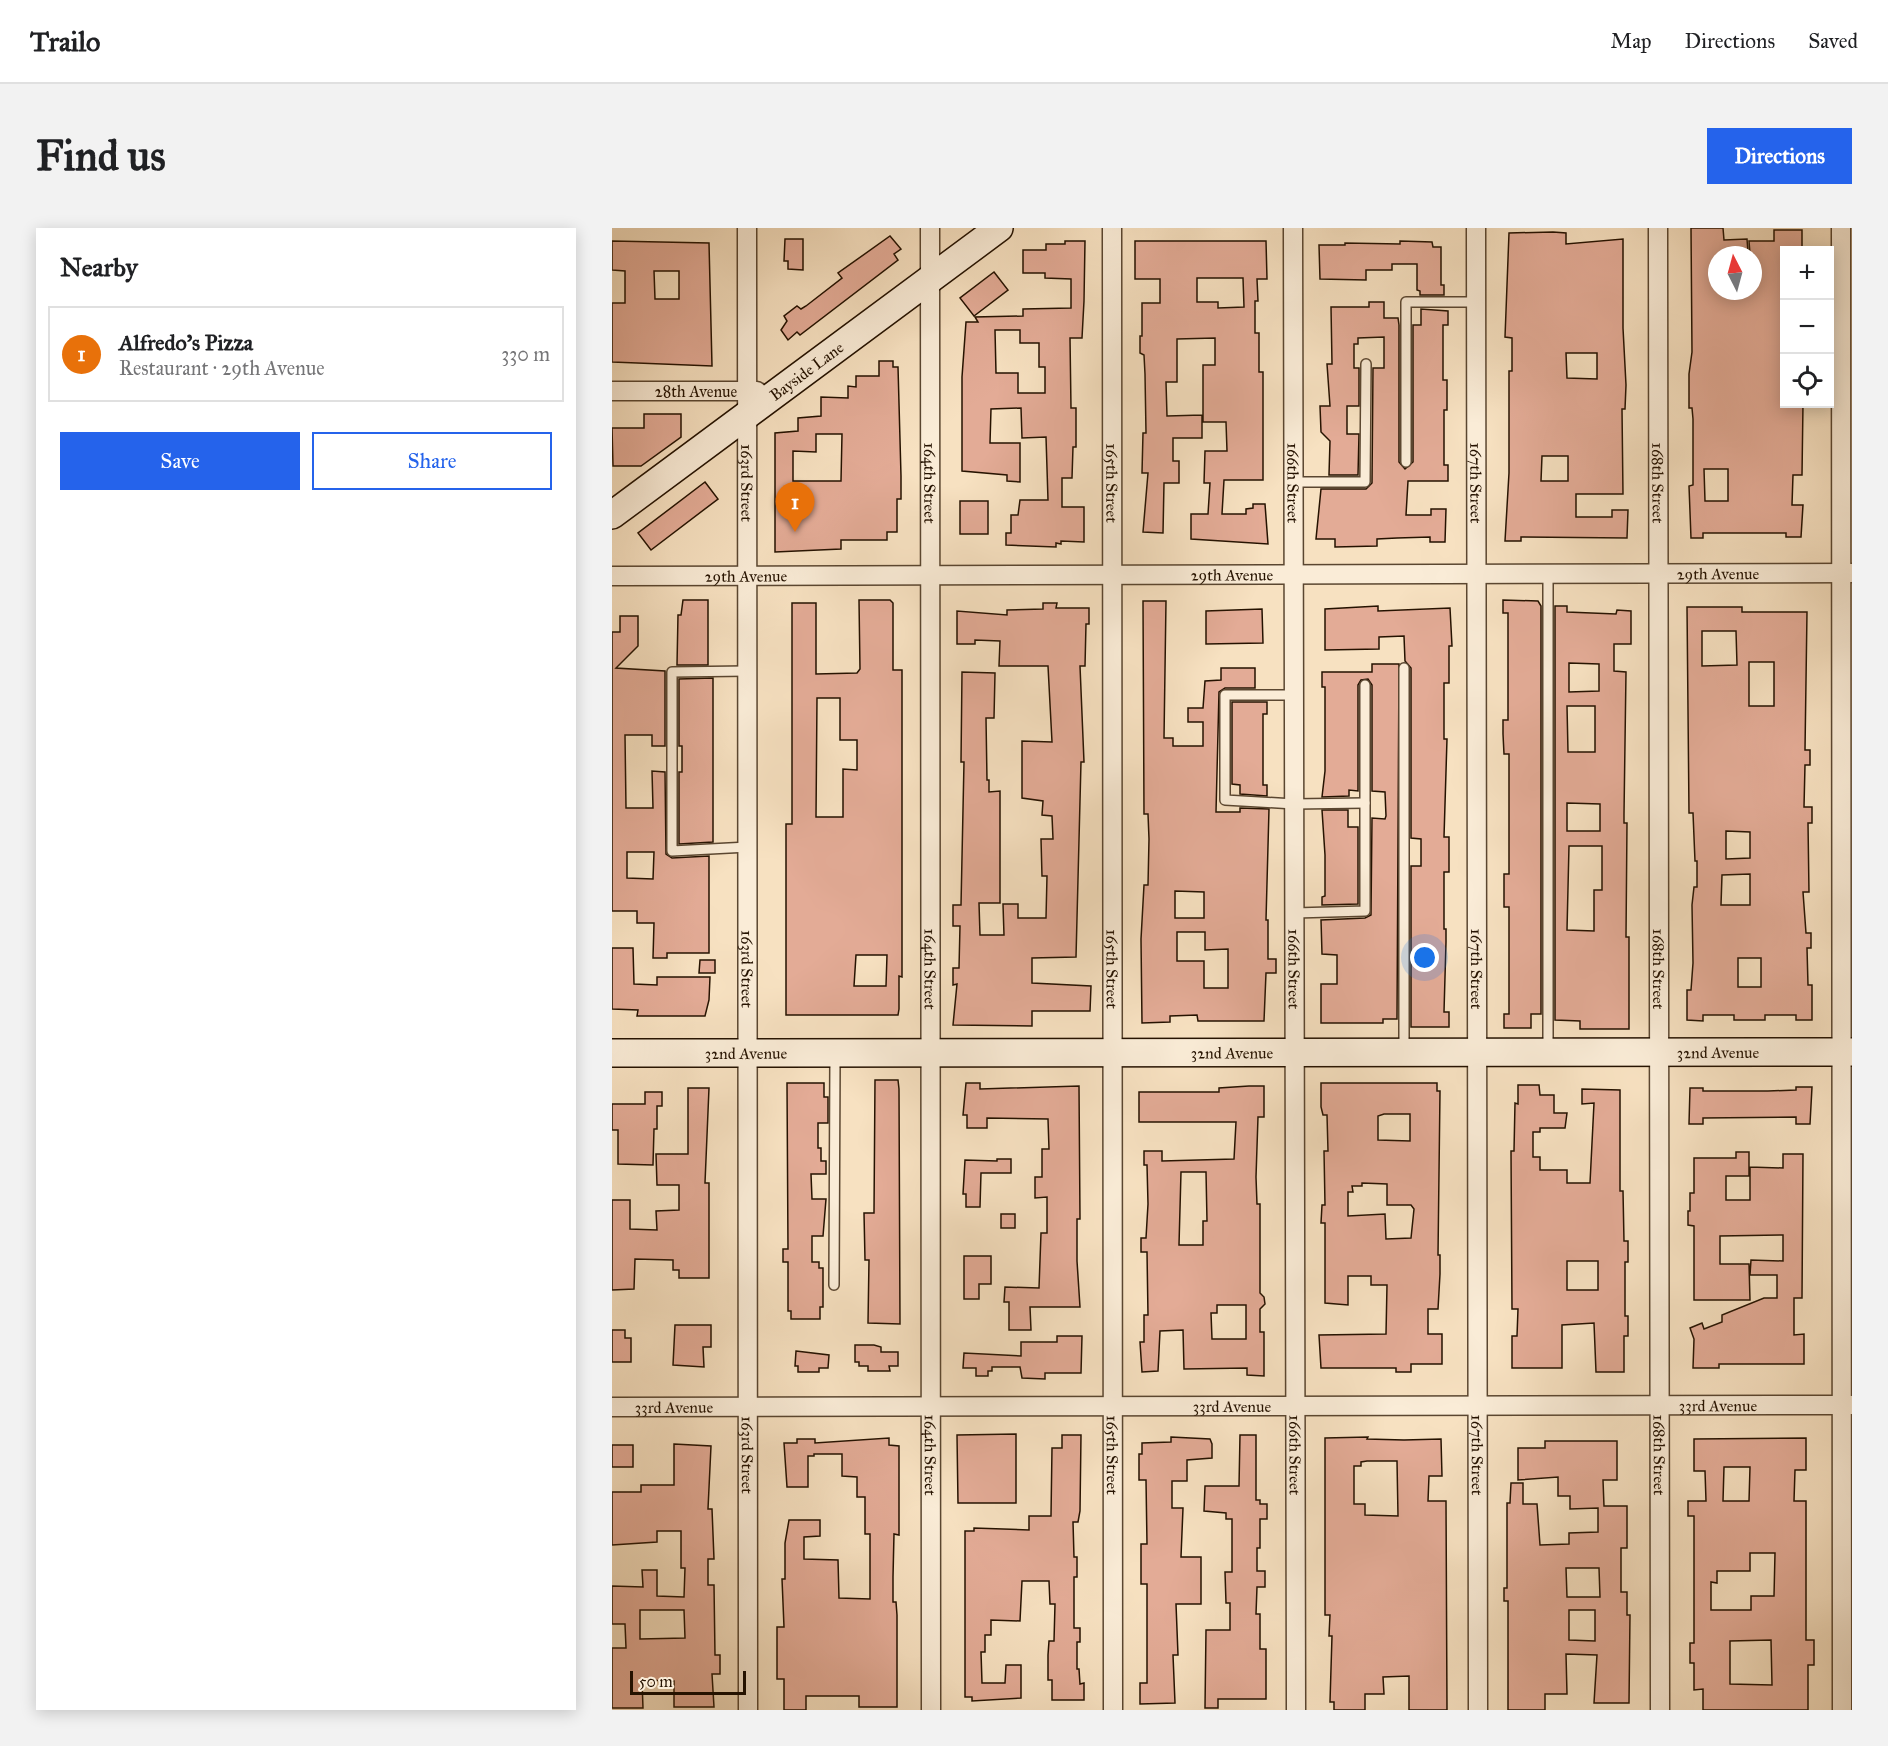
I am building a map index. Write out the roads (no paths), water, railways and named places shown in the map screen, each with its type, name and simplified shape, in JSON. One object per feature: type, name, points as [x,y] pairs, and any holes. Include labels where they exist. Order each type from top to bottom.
[{"type":"street","name":"163rd Street","points":[[747,228],[748,1710]]},
{"type":"street","name":"164th Street","points":[[930,228],[931,1710]]},
{"type":"street","name":"Bayside Lane","points":[[612,515],[747,403],[781,390],[999,228]]},
{"type":"street","name":"165th Street","points":[[1112,228],[1113,1710]]},
{"type":"street","name":"166th Street","points":[[1293,228],[1296,1710]]},
{"type":"street","name":"167th Street","points":[[1476,228],[1478,1710]]},
{"type":"street","name":"168th Street","points":[[1658,228],[1660,1710]]},
{"type":"street","points":[[1841,228],[1846,573],[1847,1052],[1847,1405],[1842,1710]]},
{"type":"street","name":"28th Avenue","points":[[612,391],[747,403]]},
{"type":"street","name":"29th Avenue","points":[[612,576],[1846,573]]},
{"type":"street","name":"32nd Avenue","points":[[612,1053],[1847,1052]]},
{"type":"street","name":"33rd Avenue","points":[[612,1407],[1847,1405]]},
{"type":"lane","points":[[1406,462],[1406,302],[1476,302]]},
{"type":"lane","points":[[1293,482],[1365,482],[1366,363]]},
{"type":"lane","points":[[1548,573],[1548,1052]]},
{"type":"lane","points":[[1404,668],[1404,1052]]},
{"type":"lane","points":[[747,671],[672,672],[672,851],[748,847]]},
{"type":"lane","points":[[1294,913],[1365,911],[1365,685]]},
{"type":"lane","points":[[1294,695],[1225,695],[1225,800],[1294,804],[1365,803]]},
{"type":"lane","points":[[834,1285],[835,1053]]},
{"type":"place","name":"Alfredo's Pizza","points":[[795,532]]}]
